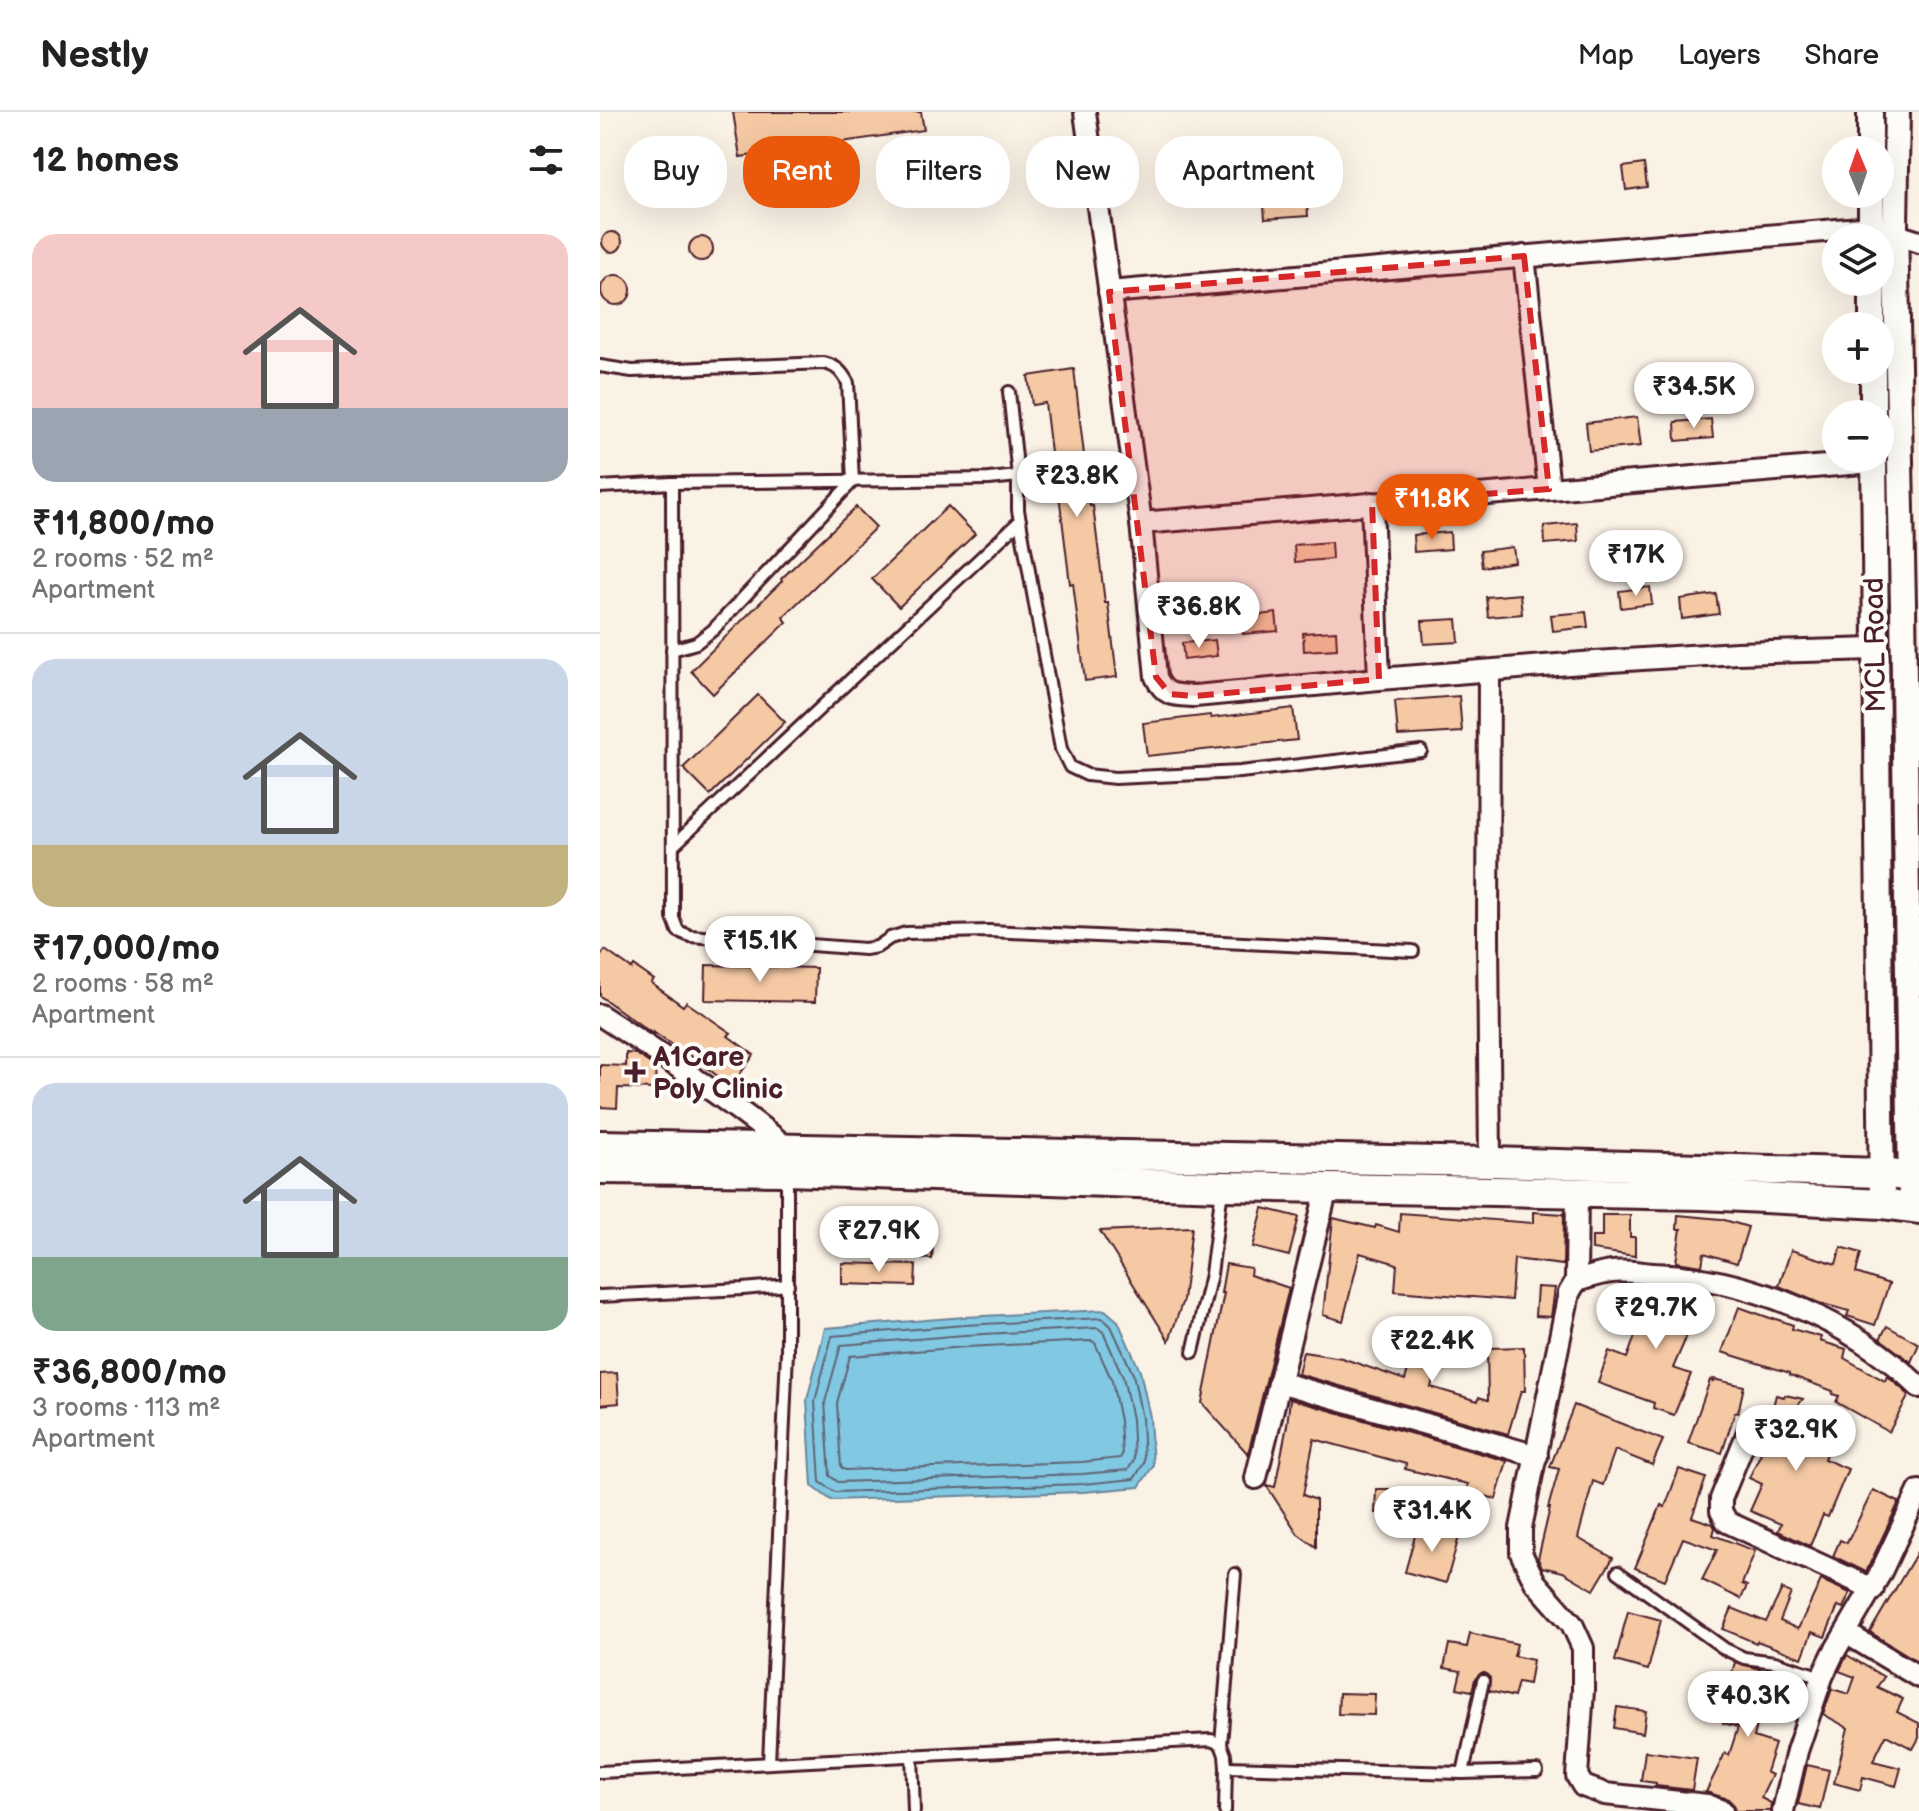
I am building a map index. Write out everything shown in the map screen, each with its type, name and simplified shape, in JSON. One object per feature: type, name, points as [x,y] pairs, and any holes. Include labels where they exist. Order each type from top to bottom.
[{"type":"main road","points":[[600,1145],[787,1160],[1222,1186],[1702,1195],[1915,1208]]},
{"type":"main road","points":[[600,1169],[787,1160],[1490,1162],[1882,1173],[1915,1178]]},
{"type":"street","points":[[1085,112],[1141,523],[1156,677],[1161,687],[1170,694],[1195,696],[1737,653],[1876,649]]},
{"type":"street","points":[[1870,112],[1870,136]]},
{"type":"street","name":"MCL Road","points":[[1880,224],[1897,112]]},
{"type":"street","points":[[1894,236],[1919,242]]},
{"type":"street","points":[[1109,292],[1524,256],[1822,237]]},
{"type":"street","points":[[1524,256],[1549,489]]},
{"type":"street","name":"MCL Road","points":[[1881,296],[1915,1208]]},
{"type":"street","points":[[1141,523],[1822,465]]},
{"type":"street","name":"MCL Road","points":[[1874,472],[1882,1204]]},
{"type":"street","points":[[1372,503],[1379,679]]},
{"type":"street","points":[[1489,671],[1490,1162]]},
{"type":"street","points":[[600,1015],[753,1120],[787,1160]]},
{"type":"street","points":[[1256,1478],[1327,1188]]},
{"type":"street","points":[[1577,1193],[1576,1281],[1569,1293],[1521,1528],[1521,1553],[1535,1582],[1572,1624],[1583,1648],[1577,1776],[1583,1786],[1605,1794],[1707,1805],[1722,1811]]},
{"type":"street","points":[[1576,1281],[1613,1272],[1679,1275],[1742,1287],[1788,1302],[1841,1330],[1897,1365],[1919,1387]]},
{"type":"street","points":[[1279,1382],[1537,1456]]},
{"type":"street","points":[[1750,1427],[1721,1499],[1721,1511],[1727,1522],[1873,1589]]},
{"type":"street","points":[[1783,1811],[1797,1751],[1822,1677],[1873,1589],[1919,1491]]},
{"type":"street","points":[[1846,1633],[1919,1677]]},
{"type":"lane","points":[[600,366],[632,371],[824,363],[834,366],[848,383],[853,481],[713,630],[696,643],[672,650]]},
{"type":"lane","points":[[1009,392],[1018,476],[1018,510],[1061,749],[1070,767],[1087,775],[1115,778],[1240,772],[1421,751]]},
{"type":"lane","points":[[600,487],[1018,476]]},
{"type":"lane","points":[[672,483],[673,918],[678,931],[690,936],[865,949],[877,947],[890,938],[906,933],[989,931],[1413,951]]},
{"type":"lane","points":[[673,846],[1020,521]]},
{"type":"lane","points":[[769,1763],[787,1352],[787,1160]]},
{"type":"lane","points":[[1193,1352],[1211,1274],[1222,1186]]},
{"type":"lane","points":[[600,1296],[788,1285]]},
{"type":"lane","points":[[1618,1572],[1725,1649],[1744,1658],[1775,1662],[1822,1677]]},
{"type":"lane","points":[[1225,1811],[1226,1767],[1221,1744],[1235,1574]]},
{"type":"lane","points":[[1463,1773],[1483,1681]]},
{"type":"lane","points":[[600,1772],[1211,1740],[1221,1744]]},
{"type":"lane","points":[[912,1755],[914,1811]]},
{"type":"lane","points":[[1226,1767],[1463,1773],[1537,1771]]},
{"type":"highlighted area","points":[[1524,256],[1549,489],[1372,503],[1379,679],[1195,696],[1170,694],[1156,677],[1109,292]]},
{"type":"water","points":[[1105,1310],[1118,1321],[1140,1371],[1150,1417],[1153,1466],[1139,1487],[1083,1492],[831,1500],[812,1486],[807,1400],[825,1328]]},
{"type":"building","points":[[733,112],[921,112],[924,130],[860,139],[860,136],[743,136],[743,157],[740,157]]},
{"type":"building","points":[[1644,164],[1647,187],[1626,190],[1623,167]]},
{"type":"building","points":[[1264,208],[1307,208],[1308,216],[1265,219]]},
{"type":"building","points":[[612,232],[619,235],[622,242],[619,249],[612,252],[605,249],[602,242],[605,235]]},
{"type":"building","points":[[701,237],[710,240],[713,249],[710,258],[701,261],[692,258],[689,249],[692,240]]},
{"type":"building","points":[[616,275],[622,276],[630,284],[630,296],[622,304],[616,305],[610,304],[602,296],[601,290],[602,284],[610,276]]},
{"type":"building","points":[[1074,369],[1090,506],[1093,506],[1117,677],[1085,681],[1045,403],[1032,405],[1028,376]]},
{"type":"building","points":[[1637,417],[1641,446],[1589,451],[1586,423]]},
{"type":"building","points":[[1711,419],[1713,438],[1676,441],[1675,422]]},
{"type":"building","points":[[948,506],[975,534],[899,607],[872,579]]},
{"type":"building","points":[[856,507],[876,527],[783,617],[787,622],[713,694],[691,671]]},
{"type":"building","points":[[1577,523],[1578,541],[1545,544],[1544,526]]},
{"type":"building","points":[[1450,532],[1451,549],[1414,552],[1413,535]]},
{"type":"building","points":[[1331,542],[1332,559],[1295,562],[1294,545]]},
{"type":"building","points":[[1513,547],[1515,562],[1482,567],[1480,551]]},
{"type":"building","points":[[1650,587],[1652,604],[1621,608],[1619,591]]},
{"type":"building","points":[[1520,594],[1522,614],[1488,617],[1486,597]]},
{"type":"building","points":[[1716,594],[1719,614],[1682,619],[1680,599]]},
{"type":"building","points":[[1586,612],[1588,627],[1553,631],[1551,615]]},
{"type":"building","points":[[1276,613],[1278,631],[1243,634],[1241,617]]},
{"type":"building","points":[[1457,619],[1459,642],[1424,644],[1422,621]]},
{"type":"building","points":[[1336,631],[1337,649],[1304,651],[1303,633]]},
{"type":"building","points":[[1215,640],[1217,656],[1184,660],[1182,643]]},
{"type":"building","points":[[758,695],[785,722],[710,795],[683,768]]},
{"type":"building","points":[[1459,696],[1462,732],[1398,736],[1395,701]]},
{"type":"building","points":[[1293,708],[1297,740],[1147,756],[1143,723]]},
{"type":"building","points":[[605,950],[654,980],[651,983],[683,1006],[686,1002],[731,1033],[728,1036],[754,1055],[731,1086],[683,1050],[653,1034],[600,996],[600,957]]},
{"type":"building","points":[[706,965],[816,968],[815,1002],[705,1000]]},
{"type":"building","points":[[626,1053],[636,1054],[655,1067],[656,1089],[618,1088],[617,1108],[600,1107],[600,1065],[626,1066]]},
{"type":"building","points":[[1263,1208],[1299,1217],[1289,1256],[1253,1247]]},
{"type":"building","points":[[1533,1212],[1564,1214],[1563,1265],[1514,1259],[1511,1300],[1395,1291],[1397,1264],[1360,1253],[1343,1321],[1323,1315],[1333,1218],[1399,1232],[1400,1213],[1533,1223]]},
{"type":"building","points":[[1602,1215],[1630,1215],[1630,1237],[1635,1237],[1635,1256],[1592,1250],[1592,1237],[1602,1237]]},
{"type":"building","points":[[1678,1215],[1721,1219],[1748,1227],[1737,1263],[1704,1253],[1702,1266],[1676,1262],[1681,1229],[1677,1229]]},
{"type":"building","points":[[1192,1227],[1183,1300],[1169,1341],[1100,1231]]},
{"type":"building","points":[[912,1245],[933,1246],[932,1259],[911,1258]]},
{"type":"building","points":[[1841,1247],[1861,1253],[1856,1273],[1889,1284],[1875,1325],[1847,1316],[1849,1311],[1819,1303],[1779,1286],[1791,1250],[1836,1264]]},
{"type":"building","points":[[842,1263],[916,1265],[915,1286],[842,1284]]},
{"type":"building","points":[[1226,1264],[1251,1268],[1250,1275],[1289,1288],[1248,1454],[1202,1403],[1224,1293],[1221,1293]]},
{"type":"building","points":[[1537,1287],[1555,1288],[1551,1317],[1535,1316]]},
{"type":"building","points":[[1653,1287],[1705,1294],[1673,1368],[1691,1374],[1674,1415],[1653,1408],[1654,1403],[1598,1383],[1609,1351],[1627,1358]]},
{"type":"building","points":[[1739,1307],[1793,1325],[1792,1329],[1821,1337],[1820,1341],[1846,1349],[1844,1358],[1885,1381],[1887,1376],[1909,1395],[1889,1432],[1836,1402],[1839,1396],[1832,1394],[1833,1391],[1790,1373],[1722,1352]]},
{"type":"building","points":[[1887,1326],[1919,1344],[1911,1362],[1880,1339]]},
{"type":"building","points":[[1417,1338],[1443,1345],[1431,1387],[1478,1401],[1479,1397],[1488,1400],[1487,1348],[1524,1347],[1525,1391],[1521,1391],[1508,1434],[1298,1374],[1303,1352],[1342,1358],[1405,1380]]},
{"type":"building","points":[[617,1373],[619,1403],[600,1405],[600,1374]]},
{"type":"building","points":[[1710,1380],[1744,1386],[1738,1413],[1735,1412],[1722,1453],[1688,1443]]},
{"type":"building","points":[[1776,1395],[1803,1399],[1792,1413],[1836,1431],[1824,1459],[1848,1469],[1828,1517],[1823,1515],[1810,1546],[1778,1531],[1781,1524],[1750,1511],[1762,1484],[1749,1478],[1768,1438],[1765,1437]]},
{"type":"building","points":[[1290,1399],[1507,1461],[1496,1499],[1466,1491],[1468,1484],[1405,1469],[1406,1464],[1314,1439],[1303,1495],[1316,1500],[1316,1547],[1298,1534],[1266,1485],[1275,1487]]},
{"type":"building","points":[[1574,1405],[1663,1440],[1652,1465],[1615,1450],[1603,1485],[1593,1481],[1578,1538],[1613,1558],[1594,1590],[1563,1572],[1542,1567],[1538,1559],[1559,1469],[1550,1467]]},
{"type":"building","points":[[1679,1469],[1706,1478],[1692,1517],[1713,1524],[1713,1535],[1755,1551],[1742,1584],[1747,1586],[1741,1599],[1702,1580],[1717,1550],[1683,1538],[1665,1580],[1635,1568],[1661,1505],[1665,1507]]},
{"type":"building","points":[[1376,1489],[1389,1489],[1388,1513],[1375,1513]]},
{"type":"building","points":[[1873,1490],[1899,1502],[1866,1572],[1833,1556],[1840,1540],[1847,1543]]},
{"type":"building","points":[[1418,1525],[1459,1537],[1446,1583],[1405,1572]]},
{"type":"building","points":[[1919,1549],[1919,1662],[1870,1632]]},
{"type":"building","points":[[1821,1580],[1850,1593],[1843,1608],[1838,1606],[1825,1637],[1812,1632],[1802,1658],[1723,1629],[1732,1608],[1766,1622],[1782,1589],[1791,1593],[1780,1621],[1798,1629]]},
{"type":"building","points":[[1628,1611],[1661,1620],[1648,1670],[1615,1661]]},
{"type":"building","points":[[1470,1633],[1517,1644],[1514,1656],[1533,1660],[1529,1684],[1518,1682],[1514,1697],[1489,1691],[1490,1678],[1481,1673],[1475,1679],[1472,1691],[1457,1688],[1461,1671],[1444,1668],[1449,1644],[1467,1647]]},
{"type":"building","points":[[1847,1655],[1884,1677],[1877,1687],[1903,1699],[1897,1712],[1919,1723],[1919,1738],[1913,1749],[1886,1735],[1873,1761],[1901,1768],[1896,1786],[1863,1777],[1860,1790],[1834,1783],[1848,1728],[1823,1714],[1832,1689],[1849,1694],[1855,1677],[1839,1671]]},
{"type":"building","points":[[1735,1662],[1794,1679],[1787,1704],[1764,1698],[1754,1737],[1775,1744],[1766,1772],[1772,1775],[1761,1798],[1771,1803],[1770,1811],[1735,1811],[1728,1799],[1706,1792],[1725,1753],[1729,1755],[1738,1727],[1723,1723]]},
{"type":"building","points":[[1339,1693],[1375,1694],[1374,1715],[1338,1714]]},
{"type":"building","points":[[1617,1707],[1646,1711],[1643,1733],[1614,1728]]},
{"type":"building","points":[[1645,1751],[1697,1758],[1692,1790],[1641,1781]]},
{"type":"building","points":[[1807,1765],[1829,1770],[1820,1809],[1798,1804]]},
{"type":"place","name":"A1Care Poly Clinic","points":[[635,1072]]}]
